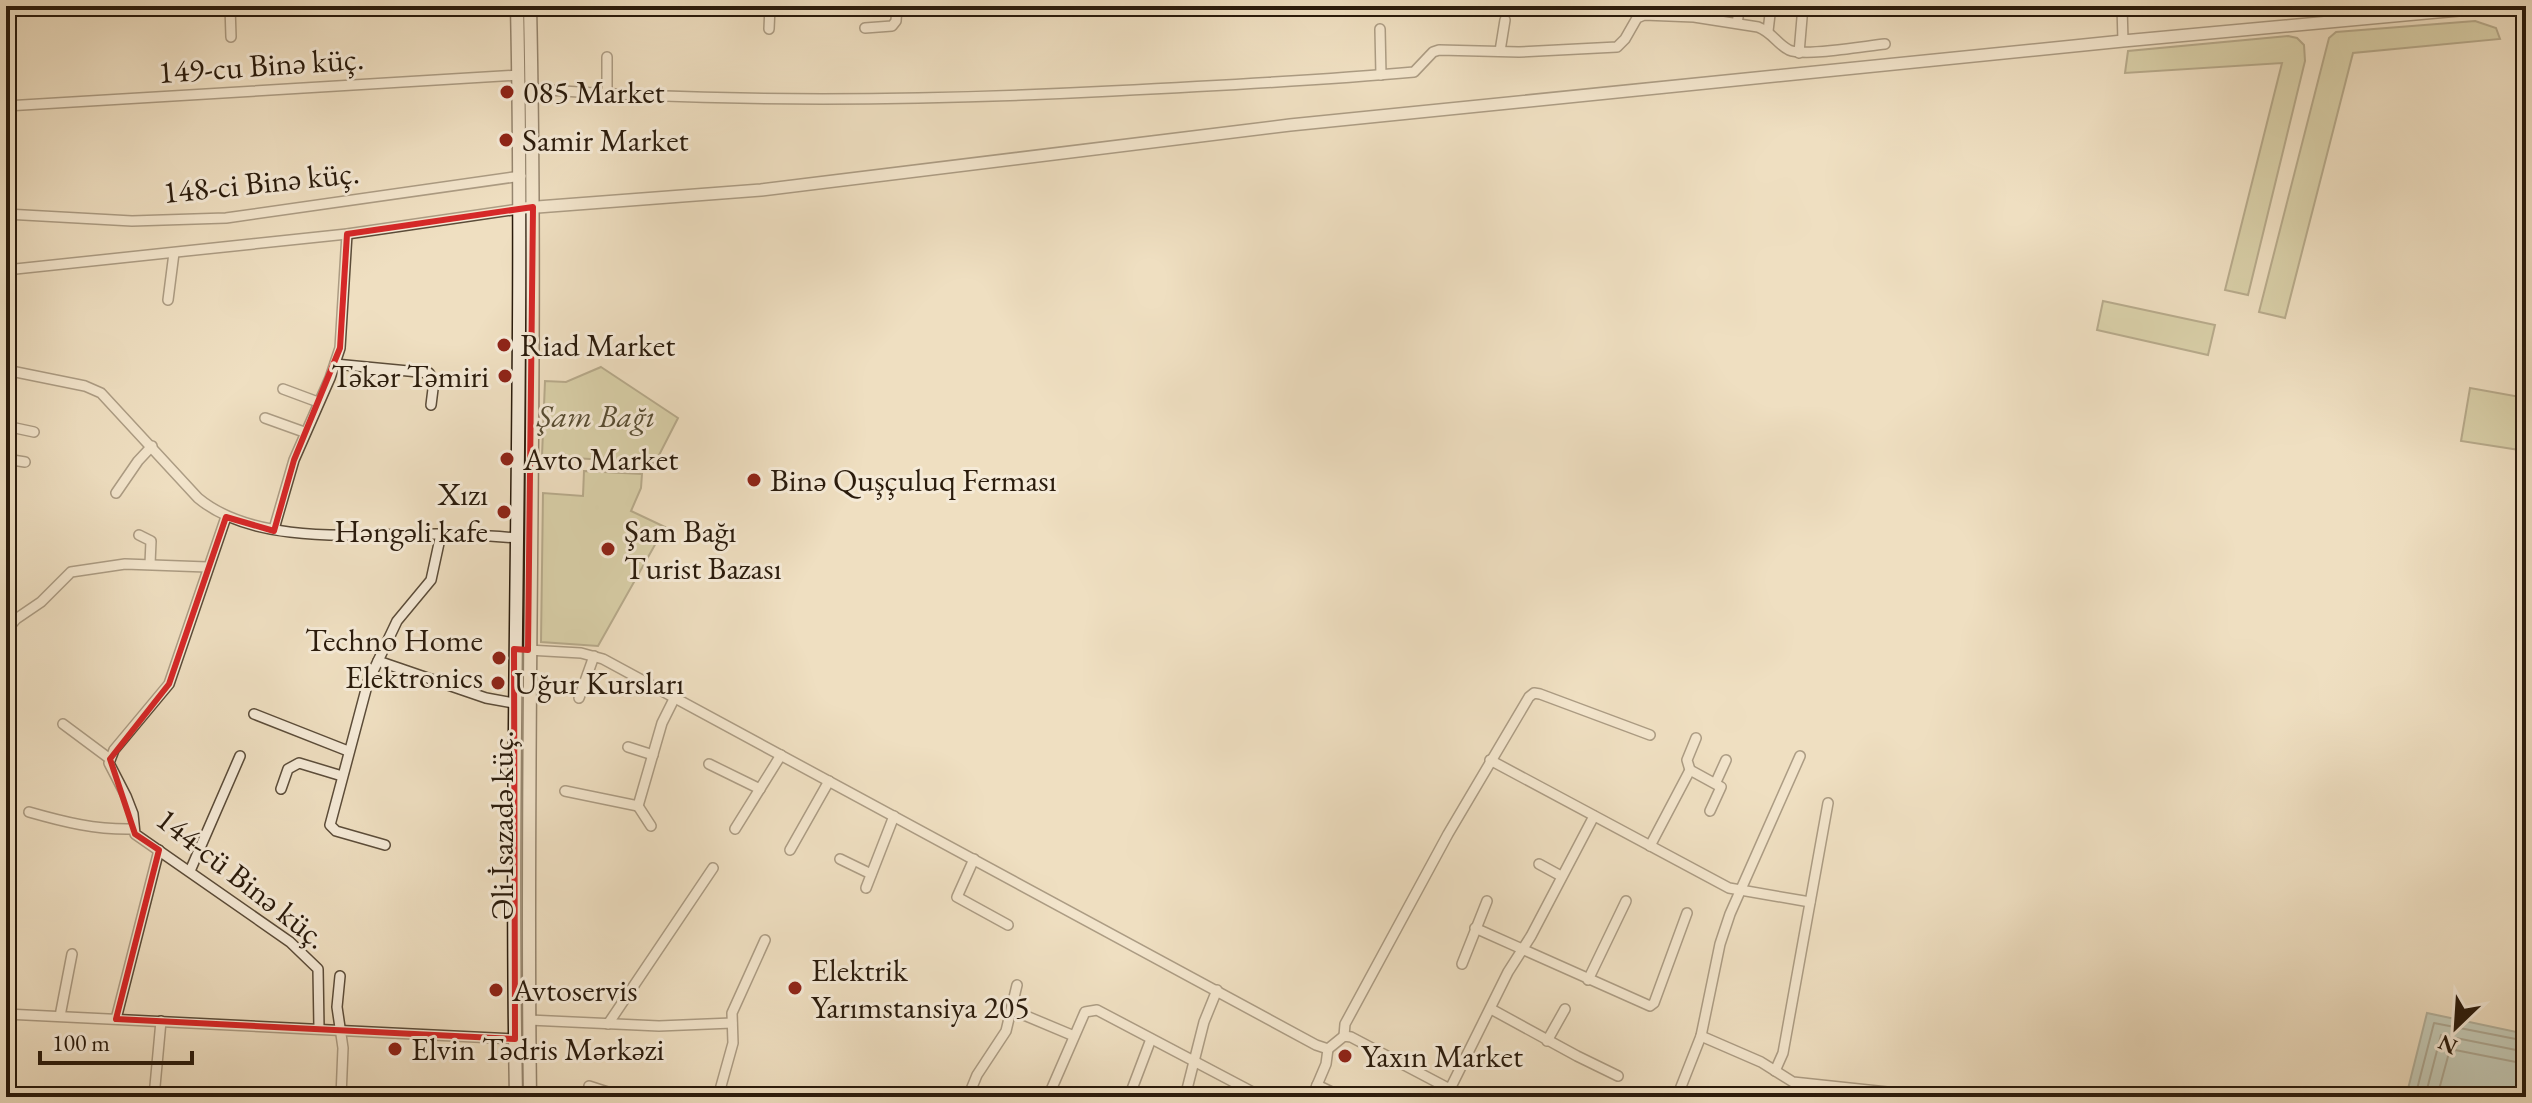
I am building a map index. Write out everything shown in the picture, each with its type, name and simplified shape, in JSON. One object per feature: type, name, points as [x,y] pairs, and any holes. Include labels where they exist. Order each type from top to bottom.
[{"type":"main road","name":"Əli İsazadə küç.","points":[[517,6],[527,176]]},
{"type":"main road","name":"Əli İsazadə küç.","points":[[515,1039],[513,703],[532,89],[530,6]]},
{"type":"main road","name":"Əli İsazadə küç.","points":[[526,208],[533,393],[528,650],[529,1039]]},
{"type":"main road","points":[[514,649],[528,650]]},
{"type":"main road","points":[[514,1019],[529,1020]]},
{"type":"main road","points":[[516,1097],[515,1039],[529,1039],[530,1097]]},
{"type":"street","points":[[230,6],[231,37]]},
{"type":"street","points":[[769,29],[770,6]]},
{"type":"street","points":[[865,28],[892,26],[896,21],[897,6]]},
{"type":"street","points":[[1737,23],[1740,6]]},
{"type":"street","points":[[1768,31],[1771,6]]},
{"type":"street","points":[[1799,53],[1803,6]]},
{"type":"street","points":[[2122,6],[2123,41]]},
{"type":"street","points":[[6,270],[347,234],[526,208],[761,190],[1290,125],[2502,6]]},
{"type":"street","points":[[532,89],[674,98],[986,98],[1277,84],[1414,72],[1433,52],[1439,50],[1617,47],[1637,18],[1644,15],[1737,23],[1768,31],[1784,47],[1799,53],[1885,44]]},
{"type":"street","points":[[1500,51],[1505,20]]},
{"type":"street","points":[[1380,29],[1381,75]]},
{"type":"street","points":[[607,57],[607,94]]},
{"type":"street","name":"149-cu Binə küç.","points":[[6,106],[519,75]]},
{"type":"street","name":"148-ci Binə küç.","points":[[6,214],[132,221],[226,218],[527,176]]},
{"type":"street","points":[[274,529],[304,432],[335,364],[342,328],[347,234]]},
{"type":"street","points":[[168,300],[174,253]]},
{"type":"street","points":[[335,364],[429,373],[434,381],[431,405]]},
{"type":"street","points":[[6,370],[66,381],[101,393],[198,498],[242,524],[360,535],[441,534],[517,538]]},
{"type":"street","points":[[283,389],[318,402]]},
{"type":"street","points":[[265,418],[304,432]]},
{"type":"street","points":[[6,426],[34,432]]},
{"type":"street","points":[[116,493],[152,446]]},
{"type":"street","points":[[6,459],[25,462]]},
{"type":"street","points":[[63,724],[110,759],[169,684],[226,517]]},
{"type":"street","points":[[385,845],[330,825],[361,700],[397,621],[431,580],[441,534]]},
{"type":"street","points":[[139,535],[151,541],[150,564]]},
{"type":"street","points":[[6,631],[71,572],[125,564],[207,567]]},
{"type":"street","points":[[528,650],[594,656],[1328,1049]]},
{"type":"street","points":[[579,698],[594,656]]},
{"type":"street","points":[[378,661],[486,698],[513,703]]},
{"type":"street","points":[[1312,1097],[1326,1064],[1328,1049],[1344,1036],[1345,1024],[1490,760],[1529,697],[1534,693],[1650,735]]},
{"type":"street","points":[[638,806],[662,723],[675,697]]},
{"type":"street","points":[[254,714],[348,751]]},
{"type":"street","points":[[1650,846],[1690,770],[1687,760],[1696,738]]},
{"type":"street","points":[[628,747],[653,755]]},
{"type":"street","points":[[735,829],[781,755]]},
{"type":"street","points":[[190,871],[240,756]]},
{"type":"street","points":[[1677,1097],[1701,1036],[1720,944],[1739,891],[1800,756]]},
{"type":"street","name":"144-cü Binə küç.","points":[[110,759],[110,769],[131,808],[135,834],[290,942],[318,969],[319,1028]]},
{"type":"street","points":[[1490,760],[1739,891],[1810,902]]},
{"type":"street","points":[[1716,782],[1726,760]]},
{"type":"street","points":[[281,789],[288,769],[299,763],[342,776]]},
{"type":"street","points":[[709,764],[760,789]]},
{"type":"street","points":[[1690,770],[1721,787],[1710,811]]},
{"type":"street","points":[[790,850],[829,781]]},
{"type":"street","points":[[565,791],[638,806],[651,826]]},
{"type":"street","points":[[1775,1071],[1783,1053],[1828,803]]},
{"type":"street","points":[[29,812],[71,824],[133,829]]},
{"type":"street","points":[[866,888],[894,816]]},
{"type":"street","points":[[1450,1089],[1594,816]]},
{"type":"street","points":[[116,1019],[159,850]]},
{"type":"street","points":[[840,859],[871,874]]},
{"type":"street","points":[[974,859],[957,897],[1008,925]]},
{"type":"street","points":[[1539,864],[1561,876]]},
{"type":"street","points":[[608,1024],[713,868]]},
{"type":"street","points":[[1462,964],[1487,901]]},
{"type":"street","points":[[1588,980],[1626,901]]},
{"type":"street","points":[[1475,928],[1650,1006],[1654,1003],[1687,913]]},
{"type":"street","points":[[718,1097],[733,1043],[732,1023],[736,1001],[765,940]]},
{"type":"street","points":[[60,1016],[72,954]]},
{"type":"street","points":[[340,976],[337,1007],[343,1048],[341,1097]]},
{"type":"street","points":[[968,1097],[977,1075],[1006,1031],[1017,985]]},
{"type":"street","points":[[1185,1097],[1193,1061],[1217,990]]},
{"type":"street","points":[[1048,1097],[1085,1012],[1090,1009],[1262,1097]]},
{"type":"street","points":[[1491,1009],[1618,1076]]},
{"type":"street","points":[[1547,1041],[1565,1009]]},
{"type":"street","points":[[1012,1010],[1074,1036]]},
{"type":"street","points":[[6,1014],[515,1039]]},
{"type":"street","points":[[529,1020],[688,1026],[732,1023]]},
{"type":"street","points":[[154,1097],[161,1021]]},
{"type":"street","points":[[1344,1036],[1465,1097]]},
{"type":"street","points":[[1701,1036],[1793,1082],[1934,1097]]},
{"type":"street","points":[[1129,1097],[1151,1039]]},
{"type":"street","points":[[1317,1085],[1342,1097]]},
{"type":"street","points":[[589,1086],[623,1097]]},
{"type":"highlighted area","points":[[533,207],[528,650],[514,649],[515,1039],[116,1019],[159,850],[135,834],[110,759],[169,684],[226,517],[274,531],[294,460],[340,348],[347,234]]},
{"type":"green space","points":[[2475,21],[2496,28],[2500,39],[2353,53],[2285,318],[2259,312],[2329,38],[2336,32]]},
{"type":"green space","points":[[2288,36],[2297,38],[2304,45],[2305,61],[2248,295],[2225,290],[2282,63],[2125,73],[2128,51]]},
{"type":"green space","points":[[2103,301],[2215,325],[2208,355],[2097,330]]},
{"type":"green space","name":"Şam Bağı","points":[[601,367],[678,418],[655,463],[542,456],[545,381],[566,382]]},
{"type":"green space","points":[[2470,388],[2526,398],[2526,451],[2461,441]]},
{"type":"green space","points":[[584,471],[642,474],[641,488],[631,511],[665,527],[598,646],[541,642],[543,493],[583,496]]},
{"type":"water","points":[[2427,1013],[2526,1034],[2526,1097],[2406,1097]]},
{"type":"place","name":"085 Market","points":[[507,92]]},
{"type":"place","name":"Samir Market","points":[[506,140]]},
{"type":"place","name":"Riad Market","points":[[504,345]]},
{"type":"place","name":"Təkər Təmiri","points":[[505,376]]},
{"type":"place","name":"Avto Market","points":[[507,459]]},
{"type":"place","name":"Binə Quşçuluq Ferması","points":[[754,480]]},
{"type":"place","name":"Xızı Həngəli kafe","points":[[504,512]]},
{"type":"place","name":"Şam Bağı Turist Bazası","points":[[608,549]]},
{"type":"place","name":"Techno Home Elektronics","points":[[499,658]]},
{"type":"place","name":"Uğur Kursları","points":[[498,683]]},
{"type":"place","name":"Elektrik Yarımstansiya 205","points":[[795,988]]},
{"type":"place","name":"Avtoservis","points":[[496,990]]},
{"type":"place","name":"Elvin Tədris Mərkəzi","points":[[395,1049]]},
{"type":"place","name":"Yaxın Market","points":[[1345,1056]]}]
